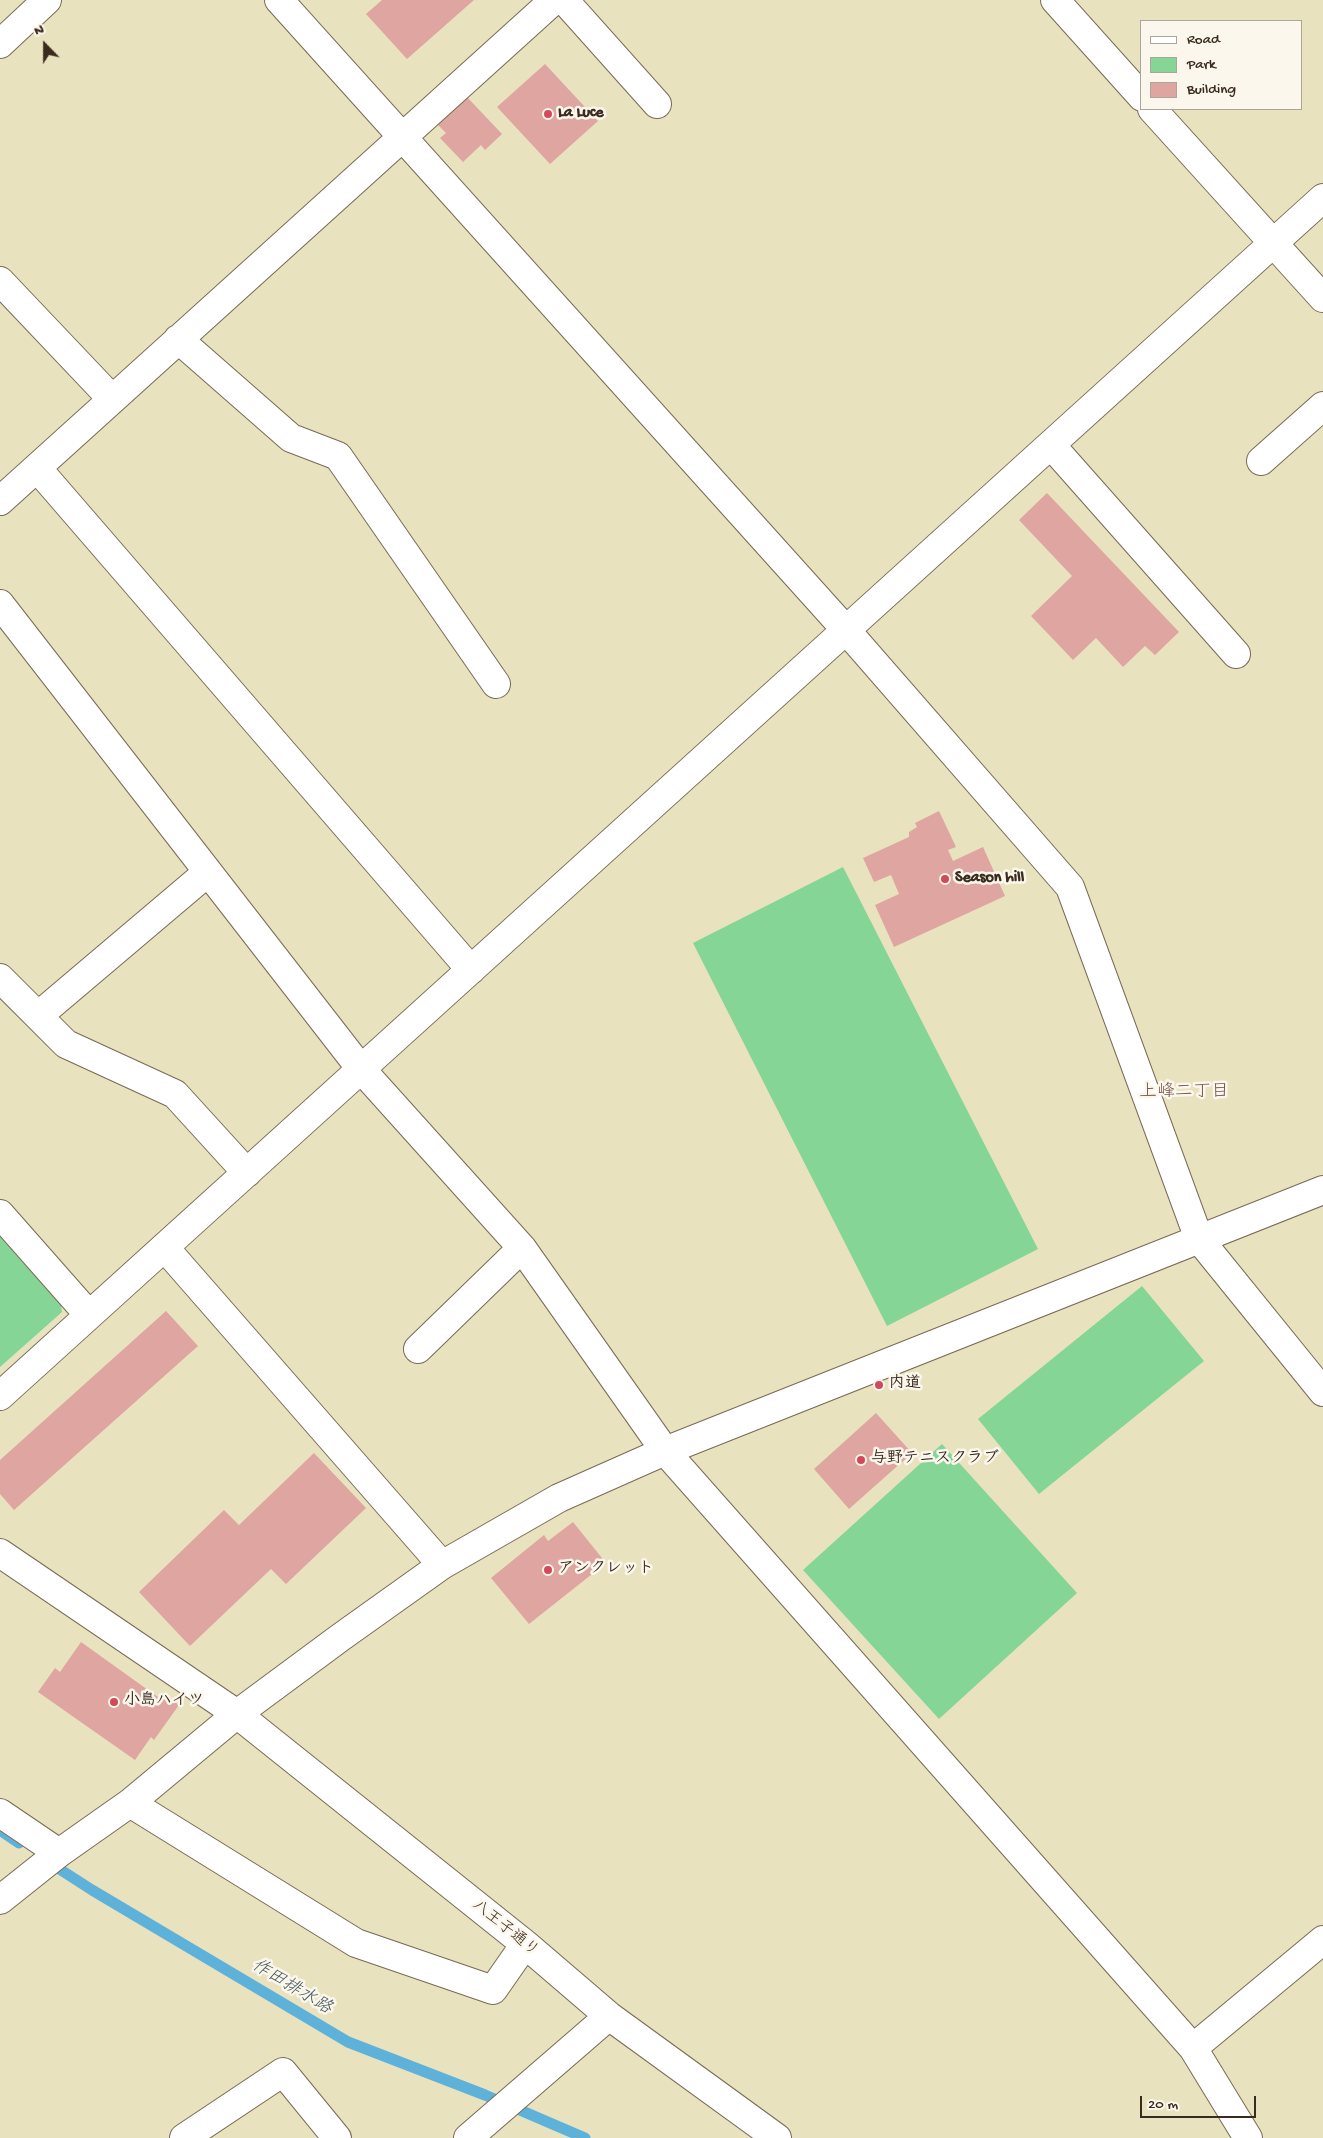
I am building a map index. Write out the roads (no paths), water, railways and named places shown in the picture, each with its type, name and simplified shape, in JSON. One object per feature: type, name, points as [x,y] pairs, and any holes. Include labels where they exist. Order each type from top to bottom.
[{"type":"street","points":[[0,44],[47,0]]},
{"type":"street","points":[[278,0],[846,630],[1070,887],[1199,1239],[1323,1392]]},
{"type":"street","points":[[0,501],[554,0]]},
{"type":"street","points":[[564,0],[657,104]]},
{"type":"street","points":[[1054,0],[1140,95]]},
{"type":"street","points":[[1153,110],[1323,298]]},
{"type":"street","points":[[0,1396],[1323,198]]},
{"type":"street","points":[[0,281],[112,399]]},
{"type":"street","points":[[178,339],[291,438],[338,456],[496,684]]},
{"type":"street","points":[[1262,461],[1323,406]]},
{"type":"street","points":[[1051,445],[1236,654]]},
{"type":"street","points":[[37,468],[471,970]]},
{"type":"street","points":[[0,604],[361,1069],[522,1248],[665,1451],[1193,2048],[1248,2138]]},
{"type":"street","points":[[38,1016],[208,872]]},
{"type":"street","points":[[0,978],[66,1044],[175,1094],[248,1173]]},
{"type":"street","points":[[0,1900],[59,1853],[121,1808],[237,1714],[341,1637],[442,1566],[559,1498],[665,1451],[1323,1190]]},
{"type":"street","points":[[0,1214],[89,1316]]},
{"type":"street","points":[[164,1248],[442,1566]]},
{"type":"street","points":[[418,1349],[522,1248]]},
{"type":"street","name":"八王子通り","points":[[0,1553],[237,1714],[525,1944],[608,2016],[777,2138]]},
{"type":"street","points":[[121,1808],[356,1943],[493,1990],[525,1944]]},
{"type":"street","points":[[0,1813],[59,1853]]},
{"type":"street","points":[[1193,2048],[1323,1940]]},
{"type":"street","points":[[468,2138],[608,2016]]},
{"type":"street","points":[[184,2138],[283,2072],[337,2138]]},
{"type":"waterway","name":"作田排水路","points":[[0,1830],[19,1843]]},
{"type":"waterway","name":"作田排水路","points":[[47,1861],[92,1890],[348,2042],[485,2095],[585,2138]]},
{"type":"place","name":"La Luce","points":[[548,114]]},
{"type":"place","name":"Season hill","points":[[945,879]]},
{"type":"place","name":"内道","points":[[879,1385]]},
{"type":"place","name":"与野テニスクラブ","points":[[861,1460]]},
{"type":"place","name":"アンクレット","points":[[548,1570]]},
{"type":"place","name":"小島ハイツ","points":[[114,1702]]},
{"type":"district","name":"上峰二丁目","points":[[1184,1093]]}]
